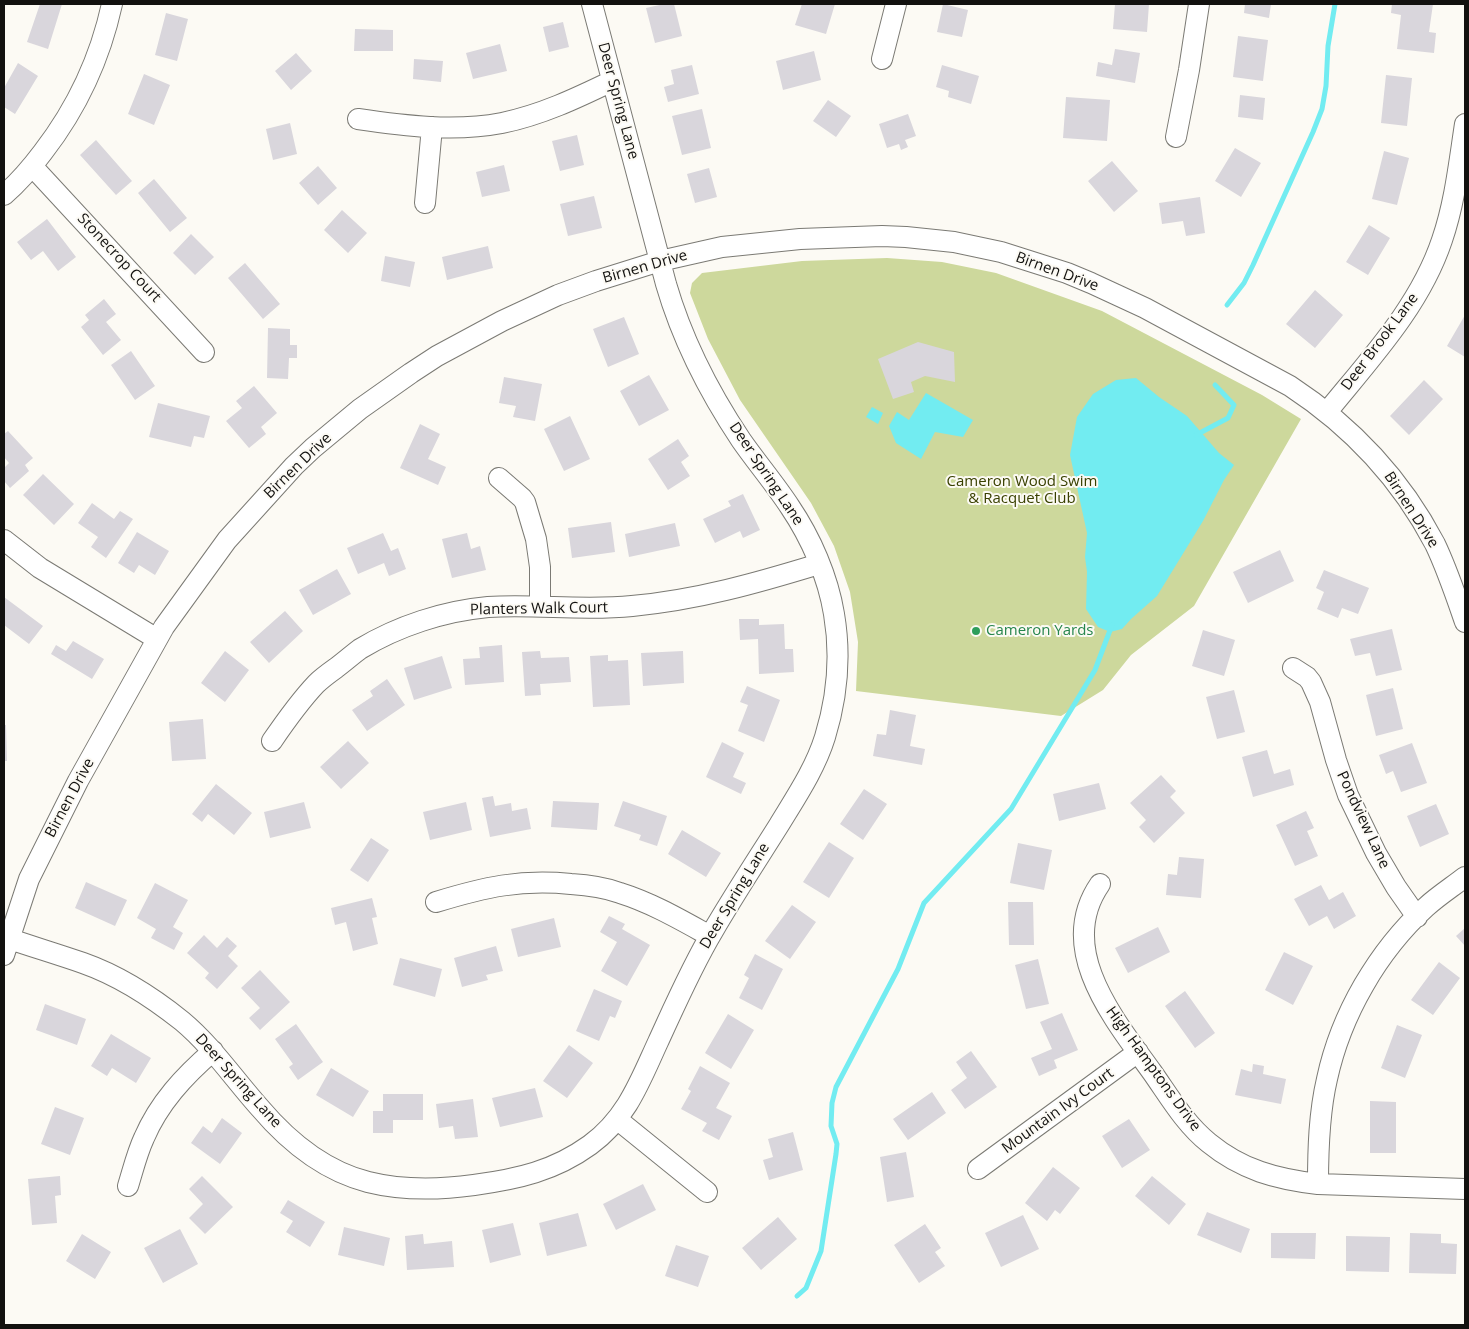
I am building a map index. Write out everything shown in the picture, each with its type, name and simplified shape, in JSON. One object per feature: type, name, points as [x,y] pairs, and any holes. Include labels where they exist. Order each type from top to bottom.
[{"type":"street","points":[[4,195],[32,166],[56,135],[78,99],[95,63],[108,24],[112,4]]},
{"type":"street","name":"Deer Spring Lane","points":[[5,944],[86,964],[123,981],[152,998],[185,1024],[213,1052],[272,1122],[312,1157],[339,1172],[371,1183],[403,1189],[444,1189],[527,1176],[568,1160],[593,1143],[618,1120],[631,1100],[710,936],[812,770],[825,738],[832,710],[837,677],[838,644],[834,612],[825,579],[809,541],[792,511],[742,441],[713,394],[680,325],[669,294],[592,4]]},
{"type":"street","points":[[882,60],[896,4]]},
{"type":"street","points":[[1176,137],[1199,4]]},
{"type":"street","points":[[358,119],[398,125],[432,127],[471,127],[503,123],[540,112],[581,96],[612,81]]},
{"type":"street","name":"Deer Brook Lane","points":[[1327,412],[1395,328],[1417,294],[1435,258],[1453,202],[1465,124]]},
{"type":"street","points":[[424,204],[432,127]]},
{"type":"street","name":"Stonecrop Court","points":[[32,166],[204,352]]},
{"type":"street","name":"Birnen Drive","points":[[5,944],[26,885],[58,820],[164,627],[227,540],[264,498],[313,448],[360,409],[411,373],[437,356],[502,321],[596,281],[660,261],[722,247],[800,239],[872,236],[954,242],[1001,252],[1067,273],[1115,293],[1272,376],[1307,397],[1346,428],[1376,458],[1401,490],[1424,525],[1436,546],[1454,588],[1465,622]]},
{"type":"street","points":[[499,478],[522,498],[536,539],[540,567],[540,606]]},
{"type":"street","points":[[4,540],[40,568],[157,639]]},
{"type":"street","name":"Planters Walk Court","points":[[272,741],[316,683],[359,650],[377,640],[431,617],[489,607],[610,608],[689,599],[745,587],[819,564]]},
{"type":"street","name":"Pondview Lane","points":[[1293,668],[1311,682],[1320,702],[1348,795],[1376,853],[1417,917]]},
{"type":"street","points":[[1318,1184],[1318,1145],[1327,1078],[1340,1036],[1358,997],[1378,963],[1400,935],[1426,907],[1465,877]]},
{"type":"street","points":[[436,902],[476,890],[509,884],[550,882],[589,886],[621,893],[657,908],[710,936]]},
{"type":"street","name":"High Hamptons Drive","points":[[1100,884],[1094,892],[1087,910],[1083,930],[1089,966],[1100,993],[1138,1052],[1186,1120],[1209,1144],[1236,1162],[1262,1174],[1295,1182],[1465,1189]]},
{"type":"street","points":[[128,1186],[144,1138],[159,1109],[190,1071],[213,1052]]},
{"type":"street","name":"Mountain Ivy Court","points":[[978,1170],[1138,1052]]},
{"type":"street","points":[[618,1120],[707,1192]]},
{"type":"green space","name":"Cameron Wood Swim & Racquet Club","points":[[887,258],[942,262],[996,273],[1102,311],[1262,395],[1301,419],[1194,606],[1131,655],[1103,690],[1061,716],[856,691],[858,642],[850,592],[834,546],[811,503],[740,400],[708,339],[690,293],[692,283],[702,273],[802,261]]},
{"type":"water","points":[[1136,378],[1187,416],[1219,453],[1234,465],[1203,521],[1157,596],[1122,629],[1110,632],[1098,627],[1086,609],[1087,572],[1085,557],[1087,533],[1070,455],[1077,417],[1093,394],[1116,380]]},
{"type":"water","points":[[926,393],[973,420],[963,437],[935,432],[921,459],[896,443],[889,426],[897,412],[909,420]]},
{"type":"water","points":[[872,407],[883,413],[878,424],[866,417]]},
{"type":"building","points":[[40,4],[62,4],[48,49],[27,42]]},
{"type":"building","points":[[674,4],[682,36],[655,43],[646,8]]},
{"type":"building","points":[[802,4],[835,4],[826,34],[795,25]]},
{"type":"building","points":[[943,4],[968,10],[962,37],[937,32]]},
{"type":"building","points":[[1115,4],[1149,4],[1147,32],[1113,29]]},
{"type":"building","points":[[1245,4],[1271,4],[1269,18],[1244,13]]},
{"type":"building","points":[[1392,4],[1433,4],[1429,32],[1436,33],[1434,53],[1397,49],[1401,15],[1391,13]]},
{"type":"building","points":[[166,13],[188,19],[177,61],[155,55]]},
{"type":"building","points":[[563,22],[569,47],[549,52],[543,27]]},
{"type":"building","points":[[355,29],[393,30],[393,51],[354,51]]},
{"type":"building","points":[[1238,36],[1268,40],[1263,81],[1233,77]]},
{"type":"building","points":[[500,44],[507,71],[473,79],[466,53]]},
{"type":"building","points":[[1115,49],[1140,53],[1135,83],[1096,76],[1098,62],[1112,65]]},
{"type":"building","points":[[814,51],[821,80],[783,90],[776,61]]},
{"type":"building","points":[[296,53],[312,71],[291,90],[275,71]]},
{"type":"building","points":[[414,59],[443,61],[441,82],[413,79]]},
{"type":"building","points":[[18,63],[38,76],[15,114],[4,107],[4,88]]},
{"type":"building","points":[[692,65],[699,94],[668,102],[664,87],[674,84],[671,70]]},
{"type":"building","points":[[942,65],[979,76],[971,104],[948,97],[949,91],[936,87]]},
{"type":"building","points":[[144,74],[170,85],[154,125],[128,114]]},
{"type":"building","points":[[1386,75],[1412,78],[1407,126],[1381,123]]},
{"type":"building","points":[[1240,95],[1265,98],[1263,120],[1238,117]]},
{"type":"building","points":[[1066,97],[1110,100],[1107,141],[1063,138]]},
{"type":"building","points":[[828,100],[851,116],[836,137],[813,121]]},
{"type":"building","points":[[702,109],[711,148],[682,155],[672,116]]},
{"type":"building","points":[[908,114],[916,136],[905,140],[908,147],[901,150],[899,144],[887,148],[879,124]]},
{"type":"building","points":[[290,123],[297,154],[273,160],[266,129]]},
{"type":"building","points":[[577,135],[584,165],[560,171],[552,141]]},
{"type":"building","points":[[96,140],[132,181],[116,195],[80,155]]},
{"type":"building","points":[[1235,148],[1261,163],[1241,197],[1215,181]]},
{"type":"building","points":[[1384,151],[1409,158],[1397,205],[1372,199]]},
{"type":"building","points":[[1112,161],[1138,191],[1114,212],[1088,181]]},
{"type":"building","points":[[504,165],[510,191],[482,197],[476,172]]},
{"type":"building","points":[[318,166],[337,188],[318,205],[299,183]]},
{"type":"building","points":[[709,168],[717,197],[695,203],[687,174]]},
{"type":"building","points":[[154,179],[187,218],[170,232],[138,193]]},
{"type":"building","points":[[594,196],[602,228],[568,236],[560,204]]},
{"type":"building","points":[[1200,197],[1205,233],[1186,236],[1183,221],[1162,224],[1159,203]]},
{"type":"building","points":[[342,210],[367,233],[348,253],[324,230]]},
{"type":"building","points":[[47,219],[76,257],[58,271],[43,251],[31,260],[17,242]]},
{"type":"building","points":[[1369,225],[1390,238],[1368,275],[1346,262]]},
{"type":"building","points":[[191,234],[214,257],[195,275],[173,253]]},
{"type":"building","points":[[488,246],[493,268],[447,280],[442,257]]},
{"type":"building","points":[[385,256],[415,262],[410,287],[381,281]]},
{"type":"building","points":[[245,263],[280,304],[263,319],[228,278]]},
{"type":"building","points":[[1315,290],[1343,315],[1315,348],[1286,324]]},
{"type":"building","points":[[104,299],[116,314],[106,322],[121,340],[103,355],[81,327],[89,320],[85,315]]},
{"type":"building","points":[[1465,315],[1465,357],[1447,346]]},
{"type":"building","points":[[624,317],[639,354],[608,367],[593,329]]},
{"type":"building","points":[[268,328],[290,329],[290,345],[297,345],[297,358],[289,358],[288,379],[267,378]]},
{"type":"building","points":[[918,342],[954,352],[955,382],[925,376],[911,382],[914,392],[893,399],[878,359]]},
{"type":"building","points":[[131,351],[155,386],[135,400],[111,365]]},
{"type":"building","points":[[649,375],[669,410],[639,426],[620,391]]},
{"type":"building","points":[[504,377],[542,384],[535,421],[513,417],[516,406],[499,403]]},
{"type":"building","points":[[1424,380],[1443,399],[1409,435],[1390,416]]},
{"type":"building","points":[[254,386],[277,413],[261,427],[266,434],[249,448],[226,421],[242,408],[236,401]]},
{"type":"building","points":[[158,403],[210,416],[204,438],[194,436],[191,447],[149,437]]},
{"type":"building","points":[[570,416],[590,459],[564,471],[544,429]]},
{"type":"building","points":[[420,424],[440,434],[428,459],[446,467],[438,485],[400,468]]},
{"type":"building","points":[[8,431],[33,458],[25,465],[29,471],[10,488],[4,481],[4,468],[9,463],[4,457],[4,434]]},
{"type":"building","points":[[678,439],[689,456],[681,462],[690,476],[668,490],[648,459]]},
{"type":"building","points":[[43,474],[74,504],[54,525],[23,495]]},
{"type":"building","points":[[743,494],[760,530],[743,538],[740,531],[715,543],[703,519],[731,506],[728,501]]},
{"type":"building","points":[[92,503],[114,519],[120,511],[133,519],[106,558],[91,547],[98,537],[78,523]]},
{"type":"building","points":[[611,522],[615,552],[572,558],[568,528]]},
{"type":"building","points":[[675,523],[680,546],[629,557],[625,534]]},
{"type":"building","points":[[137,532],[169,551],[155,575],[139,565],[134,573],[118,563]]},
{"type":"building","points":[[383,533],[391,551],[398,548],[406,569],[389,576],[384,563],[358,574],[347,548]]},
{"type":"building","points":[[467,533],[471,549],[480,546],[486,570],[452,578],[442,539]]},
{"type":"building","points":[[1280,550],[1294,581],[1248,603],[1233,572]]},
{"type":"building","points":[[337,569],[351,594],[313,615],[299,590]]},
{"type":"building","points":[[1324,570],[1369,588],[1358,614],[1342,608],[1338,618],[1317,609],[1324,592],[1316,588]]},
{"type":"building","points":[[4,597],[43,626],[29,644],[4,625]]},
{"type":"building","points":[[285,611],[303,631],[269,663],[250,642]]},
{"type":"building","points":[[739,619],[759,619],[759,625],[784,624],[785,649],[793,649],[794,672],[759,674],[758,639],[740,640]]},
{"type":"building","points":[[1392,629],[1402,670],[1376,676],[1370,653],[1355,656],[1350,639]]},
{"type":"building","points":[[1203,630],[1235,640],[1224,676],[1192,666]]},
{"type":"building","points":[[73,641],[104,659],[92,679],[51,654],[56,645],[66,651]]},
{"type":"building","points":[[502,645],[504,682],[465,685],[463,659],[480,658],[479,647]]},
{"type":"building","points":[[225,651],[249,670],[225,702],[201,683]]},
{"type":"building","points":[[540,651],[541,658],[569,657],[571,682],[540,684],[541,695],[525,696],[522,652]]},
{"type":"building","points":[[683,651],[684,683],[643,686],[641,653]]},
{"type":"building","points":[[608,655],[608,661],[628,660],[630,705],[593,707],[590,656]]},
{"type":"building","points":[[442,656],[452,688],[414,700],[404,668]]},
{"type":"building","points":[[387,679],[405,705],[367,731],[352,710],[373,696],[370,691]]},
{"type":"building","points":[[747,686],[780,700],[764,742],[738,731],[748,705],[740,702]]},
{"type":"building","points":[[1393,688],[1403,729],[1376,736],[1366,695]]},
{"type":"building","points":[[1234,690],[1245,732],[1217,739],[1206,697]]},
{"type":"building","points":[[890,710],[916,715],[910,746],[925,749],[922,765],[873,756],[877,734],[886,735]]},
{"type":"building","points":[[203,719],[206,759],[172,761],[169,722]]},
{"type":"building","points":[[4,725],[6,725],[7,761],[4,761]]},
{"type":"building","points":[[348,741],[369,763],[341,789],[320,767]]},
{"type":"building","points":[[722,742],[744,753],[733,777],[746,783],[741,794],[706,777]]},
{"type":"building","points":[[1412,743],[1427,783],[1401,792],[1393,771],[1386,774],[1379,755]]},
{"type":"building","points":[[1267,750],[1274,774],[1290,769],[1294,785],[1253,797],[1242,757]]},
{"type":"building","points":[[1161,775],[1176,791],[1170,797],[1185,813],[1154,843],[1139,827],[1146,820],[1130,803]]},
{"type":"building","points":[[1099,783],[1106,809],[1059,821],[1053,794]]},
{"type":"building","points":[[216,784],[252,813],[234,835],[208,814],[202,822],[192,814]]},
{"type":"building","points":[[864,789],[887,804],[863,840],[840,824]]},
{"type":"building","points":[[493,796],[495,806],[511,803],[512,811],[527,808],[531,829],[490,837],[482,798]]},
{"type":"building","points":[[553,801],[599,803],[597,830],[551,827]]},
{"type":"building","points":[[623,801],[667,816],[657,846],[639,840],[641,835],[614,826]]},
{"type":"building","points":[[304,802],[311,828],[270,838],[264,812]]},
{"type":"building","points":[[466,802],[472,830],[430,840],[423,812]]},
{"type":"building","points":[[1436,804],[1449,834],[1420,847],[1407,816]]},
{"type":"building","points":[[1306,811],[1314,828],[1307,831],[1318,856],[1295,866],[1276,825]]},
{"type":"building","points":[[682,830],[721,853],[706,877],[668,854]]},
{"type":"building","points":[[371,838],[389,850],[368,882],[350,870]]},
{"type":"building","points":[[829,842],[854,858],[829,898],[803,882]]},
{"type":"building","points":[[1018,843],[1052,850],[1044,890],[1010,883]]},
{"type":"building","points":[[1179,857],[1204,859],[1201,898],[1166,895],[1168,874],[1177,875]]},
{"type":"building","points":[[86,882],[127,900],[115,926],[75,908]]},
{"type":"building","points":[[155,883],[188,900],[173,927],[183,933],[174,950],[151,938],[156,929],[137,918]]},
{"type":"building","points":[[1321,885],[1329,900],[1343,892],[1356,916],[1334,929],[1327,916],[1309,926],[1294,899]]},
{"type":"building","points":[[372,898],[377,917],[372,918],[378,944],[353,951],[346,922],[335,925],[331,908]]},
{"type":"building","points":[[1008,902],[1033,902],[1034,945],[1009,945]]},
{"type":"building","points":[[792,905],[816,922],[790,959],[765,941]]},
{"type":"building","points":[[609,916],[625,924],[622,929],[650,945],[627,986],[601,971],[617,942],[600,932]]},
{"type":"building","points":[[554,918],[561,947],[518,957],[511,929]]},
{"type":"building","points":[[1158,927],[1170,952],[1128,973],[1115,948]]},
{"type":"building","points":[[1465,928],[1465,946],[1456,936]]},
{"type":"building","points":[[204,935],[217,948],[227,937],[237,946],[228,956],[238,966],[217,989],[205,978],[209,973],[187,953]]},
{"type":"building","points":[[496,946],[503,971],[486,975],[488,980],[462,987],[454,958]]},
{"type":"building","points":[[1284,952],[1313,966],[1293,1005],[1265,990]]},
{"type":"building","points":[[755,954],[783,969],[762,1010],[739,998],[749,978],[744,975]]},
{"type":"building","points":[[400,958],[442,969],[435,997],[393,985]]},
{"type":"building","points":[[1038,959],[1049,1004],[1026,1009],[1015,965]]},
{"type":"building","points":[[1439,962],[1460,978],[1433,1015],[1411,1000]]},
{"type":"building","points":[[260,970],[290,1002],[260,1030],[249,1018],[260,1008],[241,988]]},
{"type":"building","points":[[594,989],[622,1001],[615,1018],[610,1016],[599,1041],[576,1031]]},
{"type":"building","points":[[1185,991],[1215,1033],[1195,1048],[1165,1006]]},
{"type":"building","points":[[45,1004],[86,1019],[77,1045],[36,1030]]},
{"type":"building","points":[[1062,1013],[1078,1050],[1054,1060],[1057,1068],[1039,1076],[1031,1058],[1052,1049],[1040,1022]]},
{"type":"building","points":[[728,1014],[754,1030],[731,1069],[705,1053]]},
{"type":"building","points":[[296,1024],[323,1062],[298,1080],[289,1067],[293,1064],[275,1039]]},
{"type":"building","points":[[1397,1025],[1422,1035],[1405,1078],[1381,1068]]},
{"type":"building","points":[[111,1034],[151,1058],[136,1083],[112,1068],[107,1076],[91,1066]]},
{"type":"building","points":[[569,1045],[593,1063],[567,1098],[543,1081]]},
{"type":"building","points":[[971,1051],[997,1087],[965,1109],[951,1090],[967,1078],[956,1062]]},
{"type":"building","points":[[1253,1064],[1264,1066],[1263,1074],[1286,1079],[1281,1104],[1235,1095],[1241,1069],[1252,1072]]},
{"type":"building","points":[[700,1066],[730,1083],[716,1108],[732,1116],[719,1140],[702,1131],[707,1123],[681,1109],[691,1091],[688,1089]]},
{"type":"building","points":[[331,1068],[369,1091],[353,1117],[316,1095]]},
{"type":"building","points":[[535,1088],[543,1117],[500,1127],[492,1098]]},
{"type":"building","points":[[932,1092],[946,1113],[908,1140],[893,1119]]},
{"type":"building","points":[[383,1094],[423,1094],[423,1120],[393,1120],[393,1133],[373,1133],[373,1111],[383,1111]]},
{"type":"building","points":[[473,1099],[478,1137],[455,1139],[453,1126],[439,1128],[436,1104]]},
{"type":"building","points":[[1370,1101],[1396,1102],[1396,1153],[1370,1153]]},
{"type":"building","points":[[55,1107],[84,1118],[70,1155],[41,1144]]},
{"type":"building","points":[[222,1118],[242,1133],[220,1164],[191,1143],[203,1126],[212,1133]]},
{"type":"building","points":[[1129,1119],[1150,1150],[1122,1168],[1102,1136]]},
{"type":"building","points":[[793,1132],[803,1170],[769,1180],[763,1160],[773,1157],[768,1139]]},
{"type":"building","points":[[906,1152],[914,1197],[887,1202],[880,1157]]},
{"type":"building","points":[[1053,1167],[1080,1188],[1060,1214],[1055,1210],[1047,1221],[1025,1203]]},
{"type":"building","points":[[60,1176],[61,1195],[55,1196],[57,1223],[32,1225],[28,1179]]},
{"type":"building","points":[[202,1176],[233,1207],[205,1234],[189,1218],[203,1204],[189,1189]]},
{"type":"building","points":[[1152,1176],[1186,1204],[1169,1225],[1135,1196]]},
{"type":"building","points":[[643,1184],[656,1210],[616,1230],[603,1204]]},
{"type":"building","points":[[288,1200],[325,1222],[310,1247],[286,1232],[293,1221],[280,1213]]},
{"type":"building","points":[[1207,1212],[1250,1229],[1241,1253],[1197,1235]]},
{"type":"building","points":[[578,1213],[587,1246],[547,1256],[539,1223]]},
{"type":"building","points":[[1023,1215],[1039,1249],[1001,1267],[985,1233]]},
{"type":"building","points":[[778,1217],[797,1239],[761,1270],[742,1248]]},
{"type":"building","points":[[513,1223],[521,1255],[490,1263],[482,1230]]},
{"type":"building","points":[[925,1224],[941,1248],[935,1252],[945,1266],[919,1283],[894,1245]]},
{"type":"building","points":[[344,1227],[390,1238],[384,1266],[338,1255]]},
{"type":"building","points":[[180,1229],[198,1264],[163,1283],[144,1248]]},
{"type":"building","points":[[1271,1233],[1316,1233],[1315,1259],[1271,1258]]},
{"type":"building","points":[[1410,1233],[1441,1234],[1441,1243],[1457,1244],[1456,1274],[1409,1273]]},
{"type":"building","points":[[82,1234],[111,1252],[95,1279],[66,1261]]},
{"type":"building","points":[[423,1234],[424,1244],[452,1241],[454,1267],[407,1270],[405,1236]]},
{"type":"building","points":[[1346,1236],[1390,1237],[1389,1272],[1346,1271]]},
{"type":"building","points":[[676,1245],[709,1256],[698,1287],[665,1276]]},
{"type":"waterway","points":[[1227,305],[1244,283],[1253,265],[1322,109],[1326,86],[1328,46],[1335,4]]},
{"type":"waterway","points":[[1196,435],[1228,418],[1234,405],[1215,385]]},
{"type":"waterway","points":[[797,1296],[806,1288],[821,1251],[837,1144],[831,1126],[832,1103],[836,1087],[898,969],[924,903],[1011,809],[1095,670],[1112,625]]},
{"type":"place","name":"Cameron Yards","points":[[976,631]]}]
